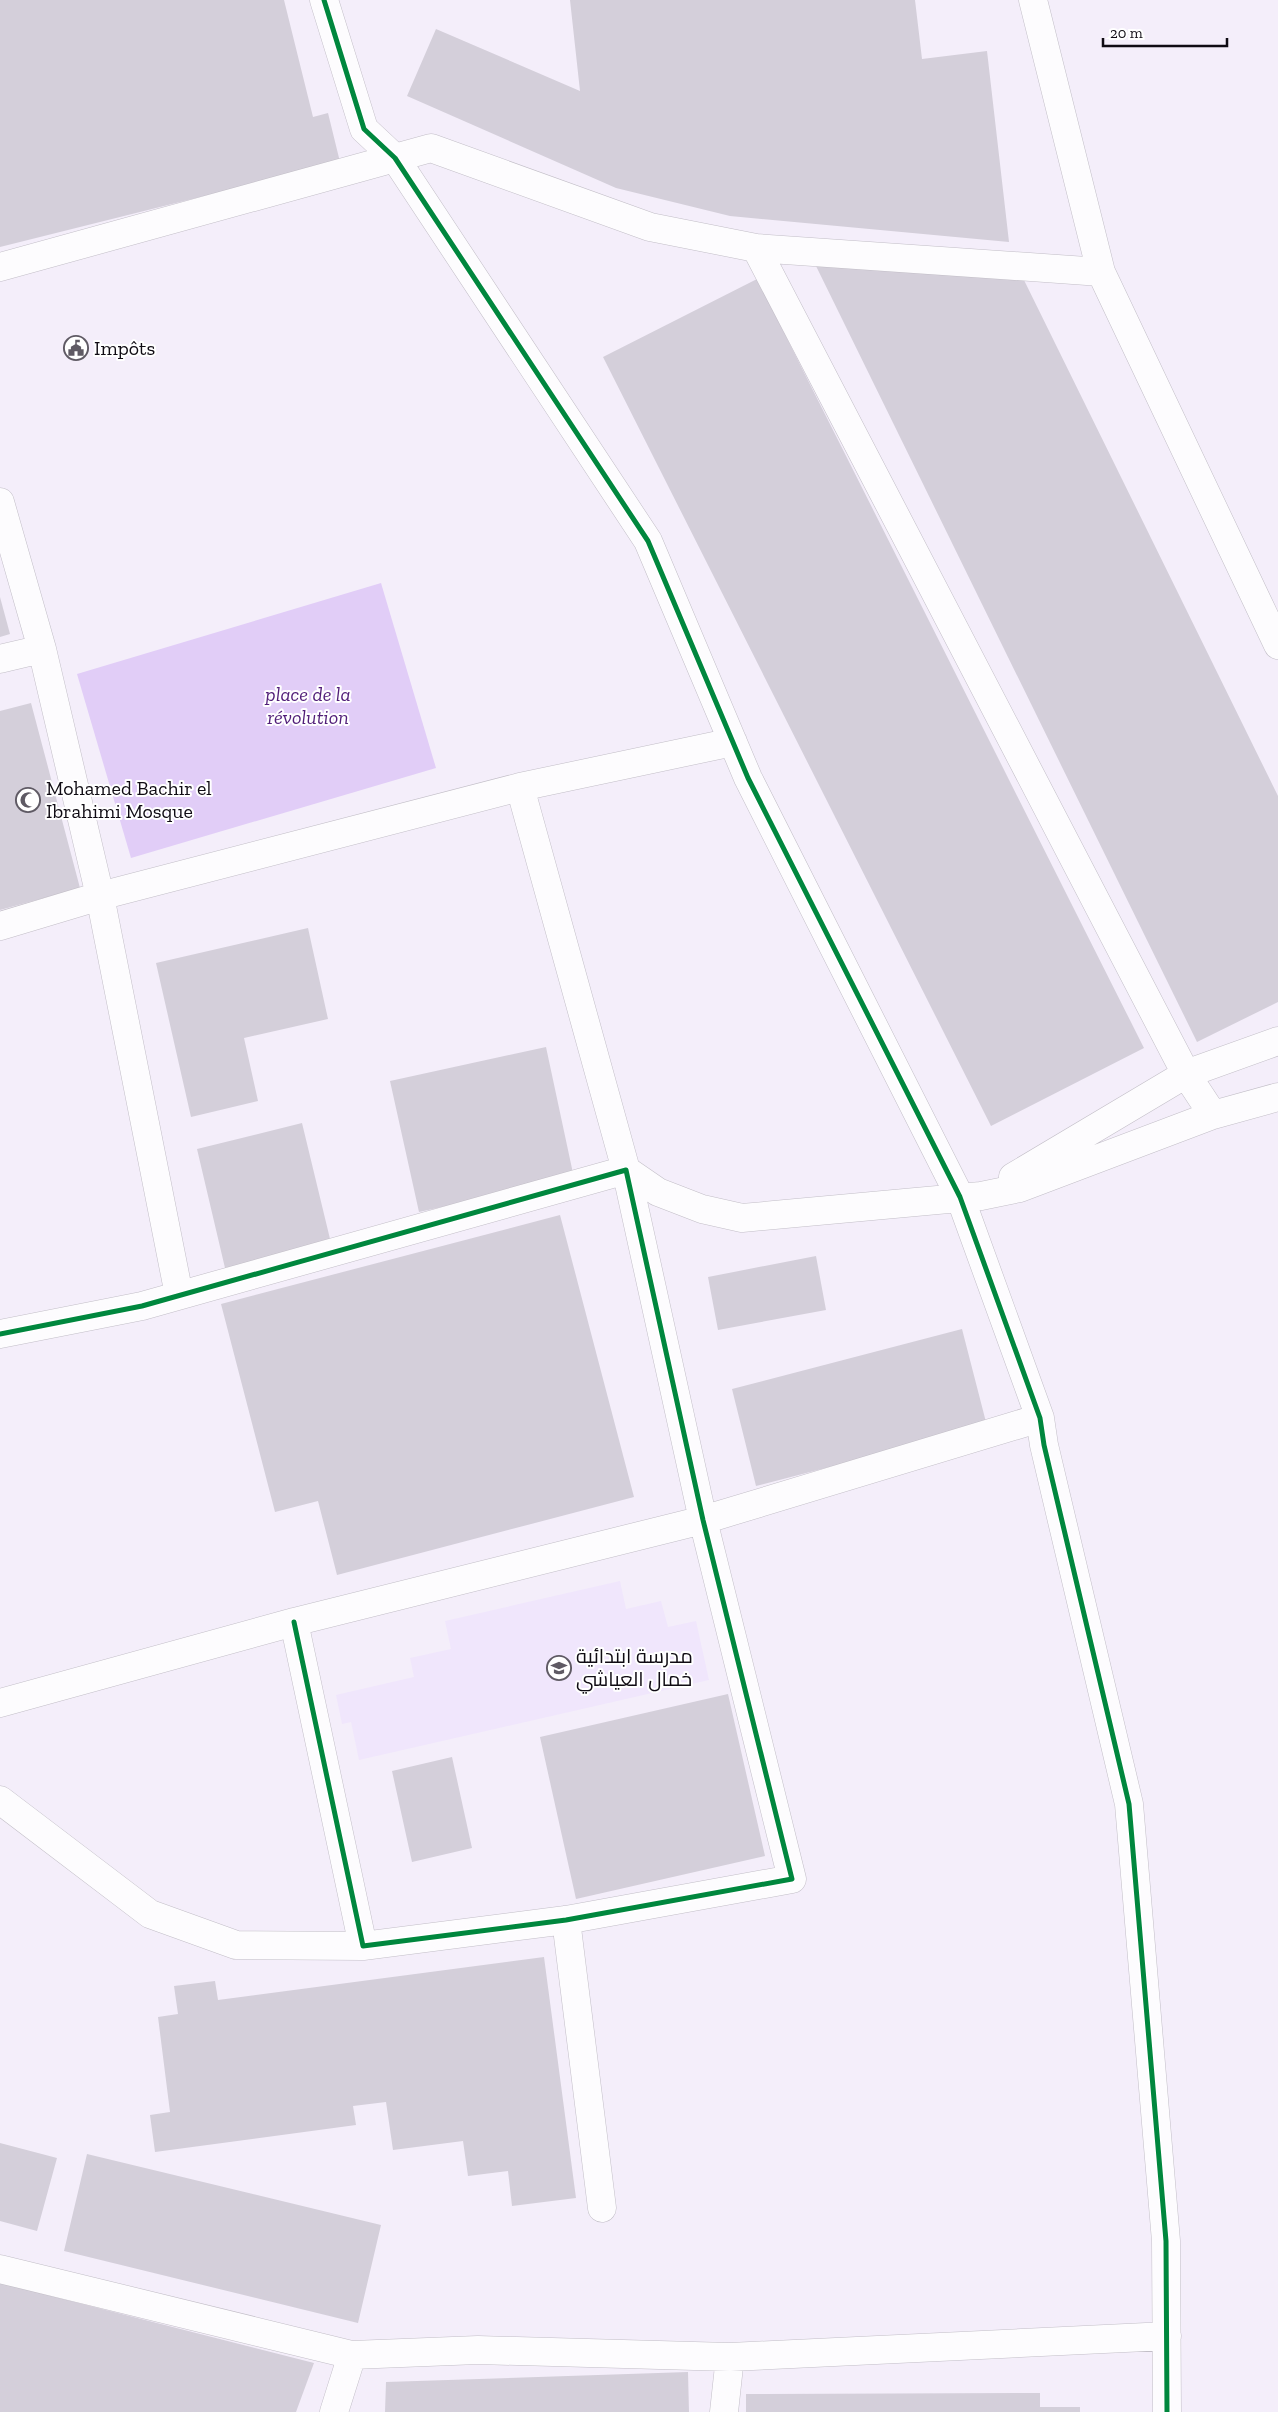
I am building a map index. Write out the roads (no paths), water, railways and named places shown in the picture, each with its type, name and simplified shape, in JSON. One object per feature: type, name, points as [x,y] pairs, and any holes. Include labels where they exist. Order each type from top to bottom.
[{"type":"street","points":[[324,0],[364,129],[395,158],[648,541],[748,778],[971,1196],[1040,1418],[1044,1446],[1129,1804],[1166,2241],[1167,2412]]},
{"type":"street","points":[[1033,0],[1100,272],[1278,645]]},
{"type":"street","points":[[0,267],[431,148],[650,227],[756,248],[1100,272]]},
{"type":"street","points":[[756,248],[1186,1074],[1213,1115]]},
{"type":"street","points":[[0,502],[42,649],[100,896],[179,1295]]},
{"type":"street","points":[[0,659],[42,649]]},
{"type":"street","points":[[0,926],[100,896],[520,787],[733,742]]},
{"type":"street","points":[[0,1800],[150,1914],[236,1945],[363,1946],[566,1920],[792,1879],[703,1520],[626,1170],[520,787]]},
{"type":"street","points":[[971,1196],[1186,1074],[1278,1041]]},
{"type":"street","points":[[626,1170],[658,1192],[702,1209],[742,1218],[971,1196],[1020,1188],[1213,1115],[1278,1097]]},
{"type":"street","points":[[0,1334],[142,1306],[626,1170]]},
{"type":"street","points":[[0,1703],[294,1622],[703,1520],[1040,1418]]},
{"type":"street","points":[[294,1622],[363,1946]]},
{"type":"street","points":[[566,1920],[602,2208]]},
{"type":"street","points":[[0,2269],[352,2355],[478,2350],[730,2357],[1167,2336]]},
{"type":"street","points":[[334,2412],[352,2355]]},
{"type":"street","points":[[724,2412],[730,2357]]},
{"type":"place","name":"Impôts","points":[[76,348]]},
{"type":"place","name":"Mohamed Bachir el Ibrahimi Mosque","points":[[28,800]]},
{"type":"place","name":"مدرسة ابتدائية خمال العياشي","points":[[559,1668]]},
{"type":"park label","name":"place de la révolution","points":[[308,706]]}]
